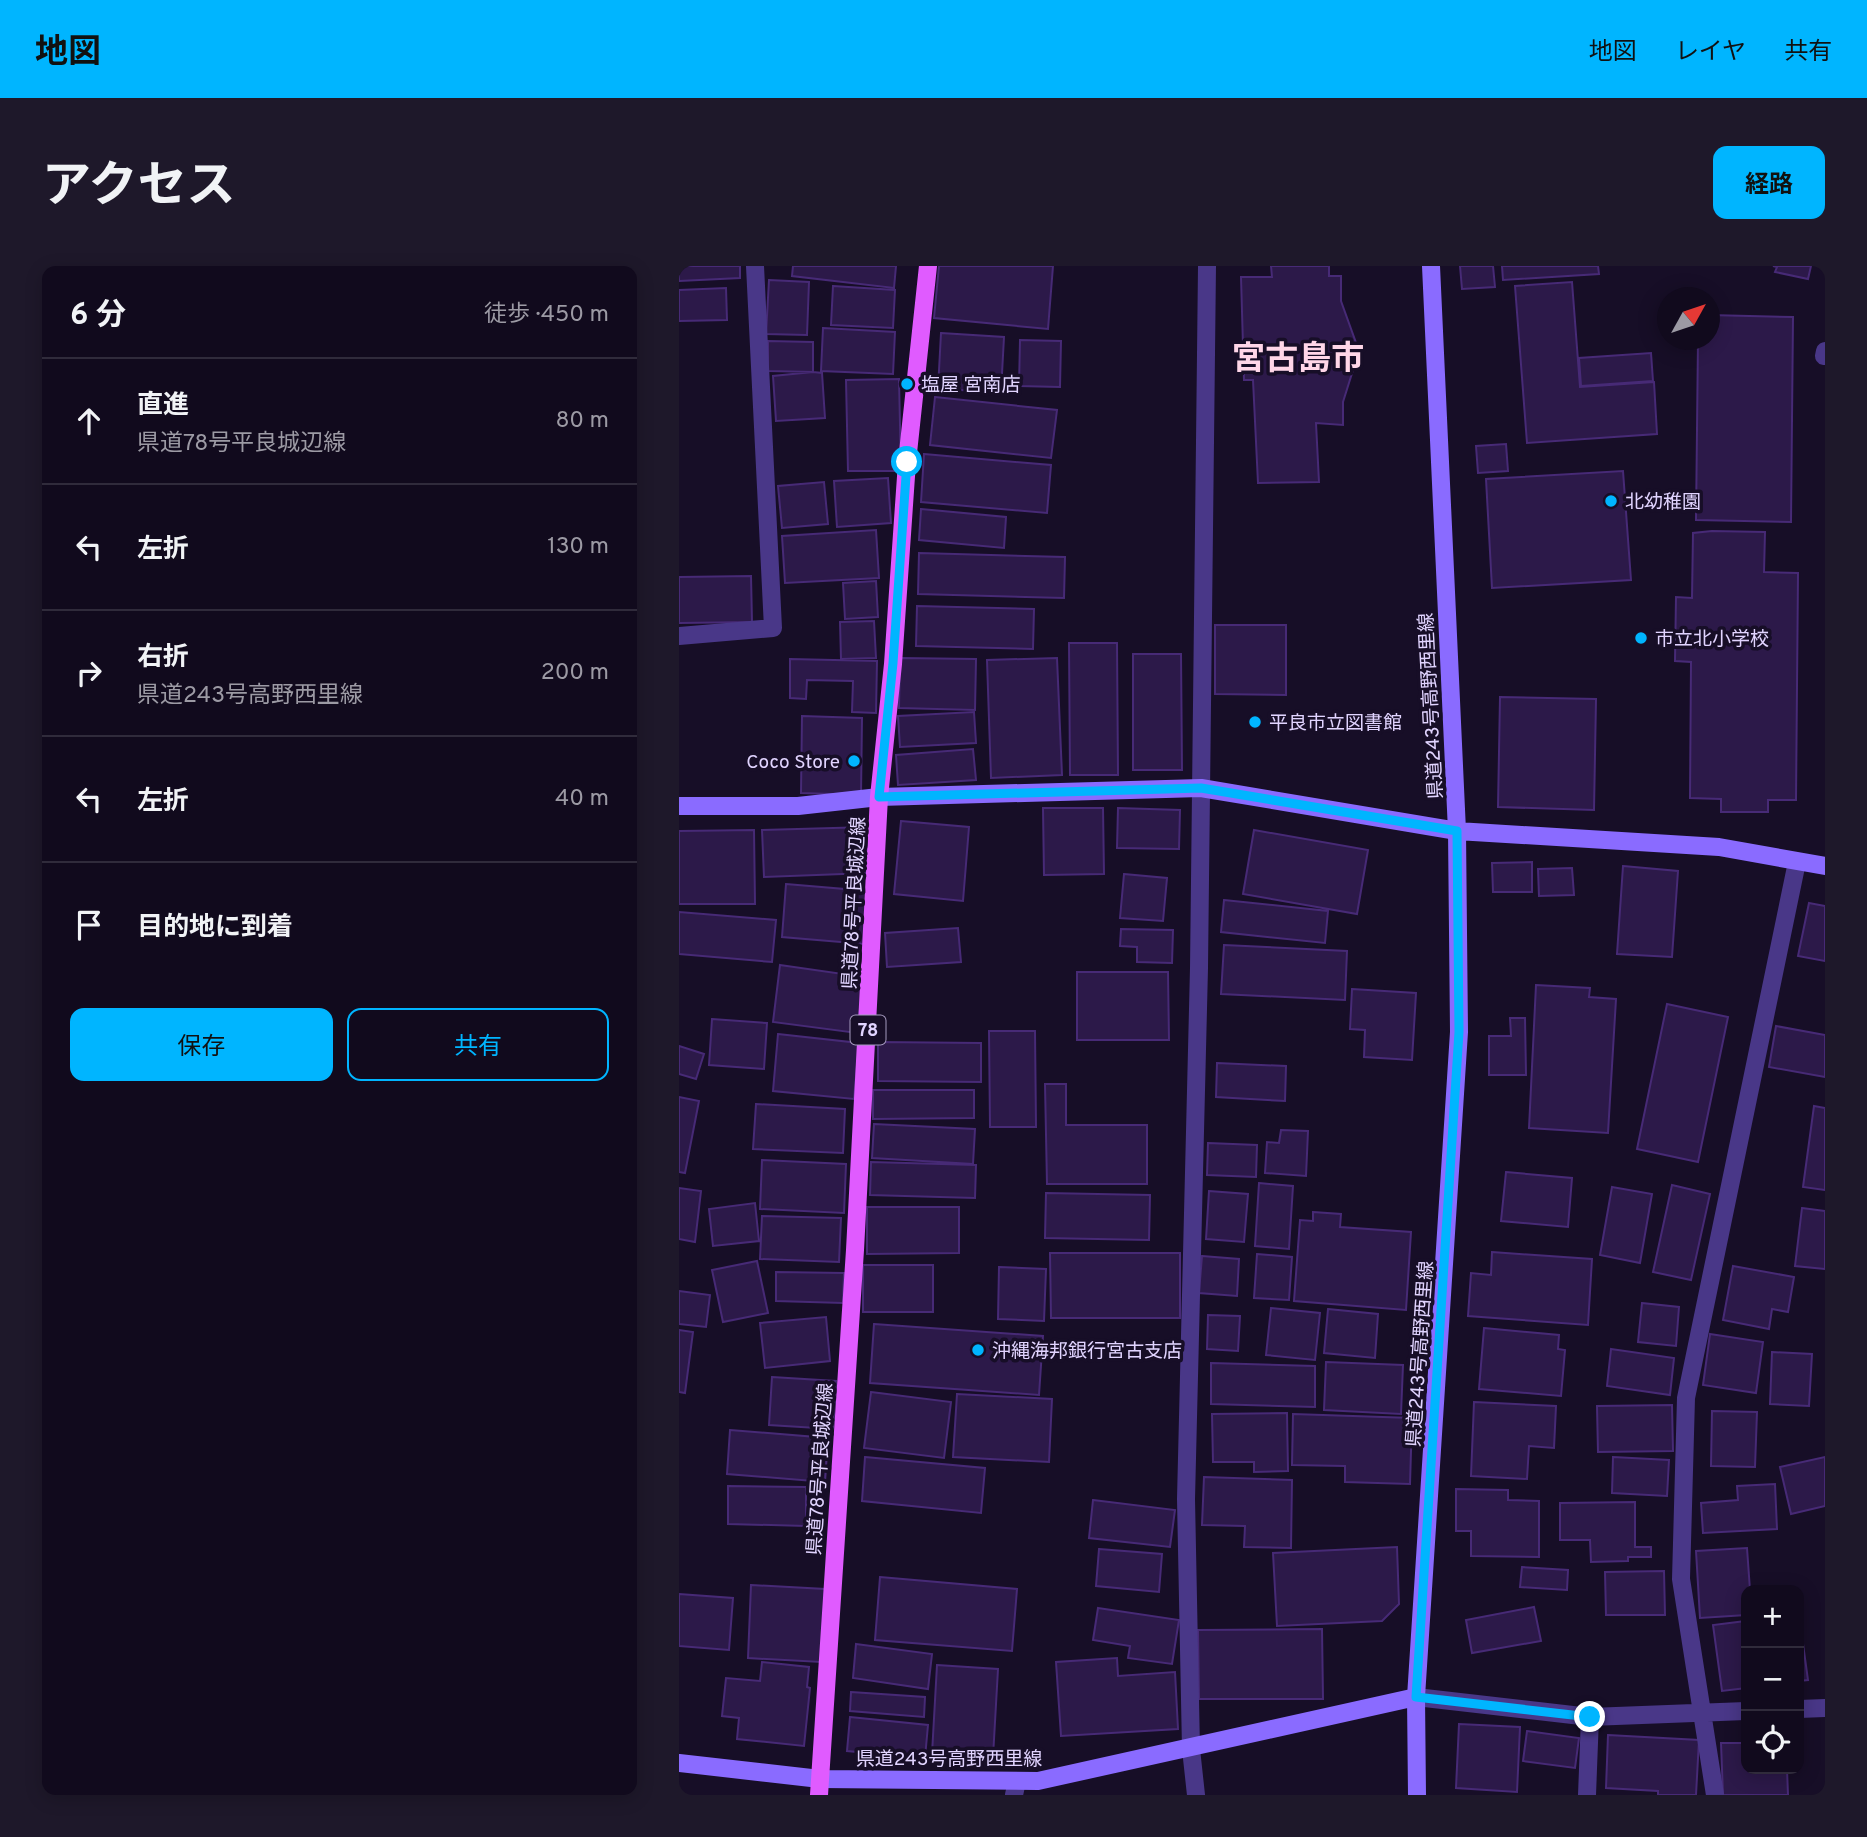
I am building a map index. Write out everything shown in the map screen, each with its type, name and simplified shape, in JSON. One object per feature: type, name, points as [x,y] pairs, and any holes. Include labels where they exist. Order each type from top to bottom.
[{"type":"main road","name":"県道78号平良城辺線","points":[[819,1787],[856,1237],[879,797],[893,663],[907,462],[928,266]]},
{"type":"main road","name":"県道243号高野西里線","points":[[679,1762],[819,1787],[1016,1788],[1416,1697],[1459,1032],[1457,831],[1431,266]]},
{"type":"main road","points":[[679,806],[798,806],[879,797],[1201,788],[1457,831],[1719,847],[1825,866]]},
{"type":"main road","points":[[1416,1697],[1416,1795]]},
{"type":"street","points":[[679,636],[773,628],[755,266]]},
{"type":"street","points":[[1196,1795],[1191,1749],[1186,1499],[1201,788],[1207,266]]},
{"type":"street","points":[[1824,356],[1825,351]]},
{"type":"street","points":[[1715,1795],[1681,1579],[1686,1398],[1797,862]]},
{"type":"street","points":[[1416,1697],[1590,1717],[1741,1711]]},
{"type":"street","points":[[1804,1709],[1825,1708]]},
{"type":"street","points":[[1587,1795],[1590,1717]]},
{"type":"building","points":[[679,266],[740,266],[740,278],[679,281]]},
{"type":"building","points":[[793,266],[896,266],[894,288],[792,276]]},
{"type":"building","points":[[939,266],[1053,266],[1048,329],[934,318]]},
{"type":"building","points":[[1271,266],[1329,266],[1329,276],[1341,276],[1341,301],[1359,351],[1343,402],[1343,425],[1316,423],[1319,482],[1258,483],[1253,380],[1244,380],[1241,277],[1272,277]]},
{"type":"building","points":[[1460,266],[1493,266],[1495,287],[1462,289]]},
{"type":"building","points":[[1502,266],[1598,266],[1599,274],[1503,280]]},
{"type":"building","points":[[1773,266],[1811,266],[1808,279],[1775,272],[1777,267]]},
{"type":"building","points":[[769,280],[809,282],[807,335],[766,334]]},
{"type":"building","points":[[1572,282],[1580,387],[1654,382],[1657,434],[1527,443],[1515,286]]},
{"type":"building","points":[[833,286],[895,290],[893,328],[831,325]]},
{"type":"building","points":[[726,288],[727,320],[679,321],[679,290]]},
{"type":"building","points":[[1720,315],[1793,317],[1791,522],[1696,520],[1698,350],[1720,350]]},
{"type":"building","points":[[823,328],[895,332],[893,374],[821,371]]},
{"type":"building","points":[[941,333],[1004,337],[1001,392],[938,389]]},
{"type":"building","points":[[1020,340],[1061,341],[1060,387],[1019,386]]},
{"type":"building","points":[[768,341],[813,342],[813,372],[768,371]]},
{"type":"building","points":[[1651,353],[1653,381],[1581,386],[1579,358]]},
{"type":"building","points":[[822,373],[825,418],[776,421],[773,376]]},
{"type":"building","points":[[899,379],[901,471],[848,471],[846,380]]},
{"type":"building","points":[[935,397],[1057,410],[1051,458],[930,445]]},
{"type":"building","points":[[1506,444],[1508,471],[1478,473],[1476,446]]},
{"type":"building","points":[[924,454],[1051,465],[1047,513],[921,502]]},
{"type":"building","points":[[1623,471],[1631,580],[1492,588],[1486,479]]},
{"type":"building","points":[[888,478],[891,523],[837,527],[834,481]]},
{"type":"building","points":[[824,482],[828,524],[782,528],[778,486]]},
{"type":"building","points":[[921,509],[1006,517],[1004,548],[919,540]]},
{"type":"building","points":[[876,530],[879,578],[785,583],[782,536]]},
{"type":"building","points":[[1765,532],[1764,572],[1798,573],[1796,800],[1768,800],[1768,812],[1721,812],[1721,799],[1690,798],[1691,662],[1675,661],[1676,597],[1692,598],[1693,533]]},
{"type":"building","points":[[919,553],[1065,557],[1064,598],[918,594]]},
{"type":"building","points":[[751,576],[752,622],[679,623],[679,577]]},
{"type":"building","points":[[876,581],[878,617],[845,619],[843,583]]},
{"type":"building","points":[[917,606],[1034,609],[1033,649],[916,646]]},
{"type":"building","points":[[874,621],[876,658],[841,659],[840,622]]},
{"type":"building","points":[[1215,625],[1286,625],[1286,695],[1215,694]]},
{"type":"building","points":[[1069,643],[1117,643],[1118,775],[1070,775]]},
{"type":"building","points":[[1133,654],[1181,654],[1182,770],[1133,770]]},
{"type":"building","points":[[900,658],[976,659],[975,710],[899,708]]},
{"type":"building","points":[[1057,658],[1062,775],[991,778],[987,660]]},
{"type":"building","points":[[790,659],[877,661],[876,713],[852,712],[853,681],[807,680],[806,699],[790,698]]},
{"type":"building","points":[[1500,697],[1596,699],[1594,810],[1498,807]]},
{"type":"building","points":[[974,712],[976,743],[900,747],[898,716]]},
{"type":"building","points":[[802,716],[862,718],[861,795],[801,793]]},
{"type":"building","points":[[973,749],[976,780],[898,785],[896,755]]},
{"type":"building","points":[[1043,808],[1103,808],[1104,874],[1044,875]]},
{"type":"building","points":[[1118,808],[1180,810],[1179,849],[1117,848]]},
{"type":"building","points":[[901,821],[969,827],[963,901],[894,894]]},
{"type":"building","points":[[868,827],[869,873],[764,877],[762,830]]},
{"type":"building","points":[[754,830],[755,904],[679,904],[679,831]]},
{"type":"building","points":[[1254,830],[1368,850],[1357,914],[1243,894]]},
{"type":"building","points":[[1532,862],[1532,892],[1493,892],[1492,863]]},
{"type":"building","points":[[1623,866],[1678,871],[1672,957],[1617,954]]},
{"type":"building","points":[[1572,868],[1574,895],[1539,896],[1538,869]]},
{"type":"building","points":[[1124,874],[1167,878],[1163,921],[1120,918]]},
{"type":"building","points":[[786,884],[868,891],[864,944],[782,937]]},
{"type":"building","points":[[1224,900],[1328,911],[1325,943],[1221,932]]},
{"type":"building","points":[[1809,903],[1825,906],[1825,961],[1798,956]]},
{"type":"building","points":[[679,912],[776,920],[772,962],[679,954]]},
{"type":"building","points":[[958,928],[961,962],[887,967],[885,933]]},
{"type":"building","points":[[1121,929],[1173,930],[1172,963],[1137,962],[1137,947],[1120,946]]},
{"type":"building","points":[[1224,945],[1347,951],[1345,1000],[1221,994]]},
{"type":"building","points":[[780,965],[864,977],[857,1033],[773,1022]]},
{"type":"building","points":[[1077,972],[1168,972],[1169,1040],[1077,1040]]},
{"type":"building","points":[[1536,985],[1590,988],[1589,997],[1616,999],[1608,1133],[1529,1128]]},
{"type":"building","points":[[1352,989],[1416,993],[1412,1060],[1364,1057],[1365,1030],[1350,1029]]},
{"type":"building","points":[[1667,1004],[1728,1017],[1698,1162],[1637,1149]]},
{"type":"building","points":[[1510,1018],[1525,1018],[1526,1075],[1489,1075],[1489,1036],[1511,1036]]},
{"type":"building","points":[[712,1019],[767,1023],[764,1069],[709,1065]]},
{"type":"building","points":[[1776,1026],[1825,1035],[1825,1077],[1769,1067]]},
{"type":"building","points":[[989,1031],[1035,1031],[1036,1127],[990,1127]]},
{"type":"building","points":[[778,1034],[859,1043],[854,1099],[773,1091]]},
{"type":"building","points":[[878,1042],[981,1043],[981,1082],[878,1081]]},
{"type":"building","points":[[679,1046],[704,1054],[696,1079],[679,1074]]},
{"type":"building","points":[[1217,1063],[1286,1066],[1285,1101],[1216,1097]]},
{"type":"building","points":[[1045,1084],[1066,1084],[1066,1125],[1147,1125],[1147,1184],[1047,1184]]},
{"type":"building","points":[[873,1090],[974,1090],[974,1118],[873,1119]]},
{"type":"building","points":[[679,1097],[699,1101],[685,1173],[679,1172]]},
{"type":"building","points":[[756,1104],[845,1109],[843,1153],[753,1149]]},
{"type":"building","points":[[1814,1106],[1825,1108],[1825,1190],[1803,1187]]},
{"type":"building","points":[[874,1124],[975,1129],[973,1164],[872,1158]]},
{"type":"building","points":[[1281,1130],[1308,1131],[1306,1176],[1265,1173],[1267,1142],[1279,1143]]},
{"type":"building","points":[[1208,1143],[1257,1145],[1256,1177],[1207,1175]]},
{"type":"building","points":[[762,1160],[846,1164],[844,1213],[760,1209]]},
{"type":"building","points":[[871,1162],[976,1165],[975,1198],[870,1195]]},
{"type":"building","points":[[1506,1172],[1572,1178],[1568,1227],[1501,1221]]},
{"type":"building","points":[[1259,1183],[1293,1186],[1289,1249],[1255,1246]]},
{"type":"building","points":[[1672,1185],[1710,1194],[1691,1280],[1653,1272]]},
{"type":"building","points":[[1612,1187],[1652,1194],[1640,1263],[1600,1255]]},
{"type":"building","points":[[679,1188],[701,1191],[695,1242],[679,1239]]},
{"type":"building","points":[[1209,1191],[1248,1194],[1244,1242],[1206,1239]]},
{"type":"building","points":[[1046,1193],[1150,1195],[1149,1240],[1045,1238]]},
{"type":"building","points":[[755,1203],[759,1241],[713,1246],[709,1209]]},
{"type":"building","points":[[867,1207],[959,1207],[959,1253],[867,1254]]},
{"type":"building","points":[[1802,1208],[1825,1211],[1825,1269],[1795,1266]]},
{"type":"building","points":[[1313,1212],[1341,1214],[1340,1227],[1411,1232],[1406,1310],[1294,1301],[1300,1220],[1313,1221]]},
{"type":"building","points":[[762,1216],[841,1218],[839,1262],[760,1259]]},
{"type":"building","points":[[1492,1252],[1592,1259],[1588,1325],[1468,1316],[1471,1273],[1491,1275]]},
{"type":"building","points":[[1050,1253],[1180,1253],[1180,1318],[1051,1318]]},
{"type":"building","points":[[1257,1254],[1292,1257],[1289,1300],[1254,1298]]},
{"type":"building","points":[[1202,1256],[1239,1259],[1237,1296],[1199,1293]]},
{"type":"building","points":[[757,1261],[768,1313],[723,1322],[712,1270]]},
{"type":"building","points":[[863,1265],[933,1265],[933,1312],[863,1312]]},
{"type":"building","points":[[1733,1266],[1794,1277],[1788,1312],[1772,1309],[1769,1329],[1723,1320]]},
{"type":"building","points":[[999,1267],[1046,1269],[1044,1321],[998,1319]]},
{"type":"building","points":[[776,1272],[844,1273],[843,1303],[776,1301]]},
{"type":"building","points":[[679,1291],[710,1295],[706,1327],[679,1324]]},
{"type":"building","points":[[1642,1303],[1679,1307],[1676,1346],[1638,1342]]},
{"type":"building","points":[[1271,1308],[1320,1313],[1315,1360],[1266,1355]]},
{"type":"building","points":[[1328,1309],[1378,1314],[1375,1358],[1324,1353]]},
{"type":"building","points":[[1208,1315],[1240,1316],[1238,1351],[1207,1349]]},
{"type":"building","points":[[826,1317],[830,1361],[765,1368],[760,1323]]},
{"type":"building","points":[[874,1324],[1043,1336],[1039,1395],[870,1383]]},
{"type":"building","points":[[1484,1328],[1559,1335],[1558,1349],[1565,1350],[1561,1396],[1479,1389]]},
{"type":"building","points":[[679,1330],[693,1332],[685,1393],[679,1392]]},
{"type":"building","points":[[1710,1334],[1763,1342],[1756,1393],[1703,1385]]},
{"type":"building","points":[[1611,1349],[1674,1358],[1670,1395],[1607,1386]]},
{"type":"building","points":[[1772,1352],[1812,1354],[1809,1406],[1770,1404]]},
{"type":"building","points":[[1326,1362],[1403,1365],[1401,1414],[1324,1410]]},
{"type":"building","points":[[1211,1363],[1315,1366],[1315,1407],[1211,1404]]},
{"type":"building","points":[[772,1377],[836,1381],[833,1429],[769,1425]]},
{"type":"building","points":[[871,1392],[951,1402],[944,1458],[864,1448]]},
{"type":"building","points":[[957,1394],[1052,1399],[1049,1462],[953,1457]]},
{"type":"building","points":[[1474,1402],[1556,1406],[1554,1448],[1529,1446],[1527,1479],[1471,1476]]},
{"type":"building","points":[[1672,1405],[1673,1451],[1598,1452],[1597,1406]]},
{"type":"building","points":[[1712,1411],[1757,1412],[1755,1467],[1711,1466]]},
{"type":"building","points":[[1287,1413],[1288,1471],[1254,1472],[1254,1462],[1213,1462],[1212,1414]]},
{"type":"building","points":[[1293,1414],[1412,1418],[1410,1484],[1345,1482],[1345,1466],[1292,1465]]},
{"type":"building","points":[[730,1430],[828,1438],[825,1482],[727,1474]]},
{"type":"building","points":[[865,1457],[985,1468],[981,1513],[862,1501]]},
{"type":"building","points":[[1613,1457],[1669,1460],[1667,1496],[1612,1493]]},
{"type":"building","points":[[1825,1457],[1825,1506],[1791,1514],[1780,1467]]},
{"type":"building","points":[[1204,1477],[1292,1480],[1291,1548],[1244,1547],[1245,1526],[1202,1525]]},
{"type":"building","points":[[1775,1484],[1777,1529],[1703,1533],[1701,1503],[1738,1500],[1737,1486]]},
{"type":"building","points":[[728,1486],[806,1487],[806,1526],[728,1524]]},
{"type":"building","points":[[1456,1489],[1508,1490],[1508,1500],[1539,1501],[1539,1557],[1471,1556],[1471,1531],[1456,1531]]},
{"type":"building","points":[[1093,1500],[1175,1510],[1170,1547],[1089,1538]]},
{"type":"building","points":[[1635,1502],[1635,1547],[1651,1547],[1651,1557],[1591,1562],[1590,1540],[1560,1540],[1560,1503]]},
{"type":"building","points":[[1397,1547],[1399,1604],[1382,1621],[1277,1626],[1273,1553]]},
{"type":"building","points":[[1747,1548],[1750,1585],[1741,1585],[1741,1615],[1700,1618],[1696,1551]]},
{"type":"building","points":[[1099,1549],[1162,1554],[1159,1592],[1096,1586]]},
{"type":"building","points":[[1522,1567],[1568,1570],[1567,1590],[1520,1587]]},
{"type":"building","points":[[1664,1571],[1665,1615],[1606,1615],[1605,1572]]},
{"type":"building","points":[[880,1577],[1017,1589],[1012,1651],[875,1640]]},
{"type":"building","points":[[751,1585],[825,1589],[821,1662],[748,1658]]},
{"type":"building","points":[[679,1594],[733,1598],[729,1650],[679,1646]]},
{"type":"building","points":[[1534,1607],[1541,1641],[1472,1653],[1466,1620]]},
{"type":"building","points":[[1098,1608],[1179,1620],[1172,1664],[1128,1658],[1130,1646],[1093,1640]]},
{"type":"building","points":[[1741,1622],[1741,1689],[1722,1691],[1713,1625]]},
{"type":"building","points":[[1322,1629],[1323,1699],[1199,1699],[1198,1630]]},
{"type":"building","points":[[856,1644],[932,1654],[928,1689],[853,1678]]},
{"type":"building","points":[[1804,1651],[1808,1680],[1804,1680]]},
{"type":"building","points":[[1117,1658],[1118,1676],[1175,1672],[1178,1729],[1061,1736],[1056,1662]]},
{"type":"building","points":[[762,1662],[809,1667],[807,1687],[810,1688],[804,1746],[737,1739],[739,1718],[722,1716],[726,1678],[760,1681]]},
{"type":"building","points":[[937,1665],[998,1669],[993,1757],[932,1754]]},
{"type":"building","points":[[851,1692],[925,1697],[924,1717],[850,1711]]},
{"type":"building","points":[[850,1717],[928,1725],[925,1758],[847,1751]]},
{"type":"building","points":[[1459,1724],[1520,1727],[1517,1792],[1456,1788]]},
{"type":"building","points":[[1527,1731],[1579,1738],[1575,1768],[1523,1761]]},
{"type":"building","points":[[1608,1735],[1699,1740],[1696,1795],[1658,1795],[1658,1791],[1606,1788]]},
{"type":"building","points":[[1721,1743],[1741,1743],[1741,1774],[1787,1774],[1788,1795],[1723,1795]]},
{"type":"place","name":"塩屋 宮南店","points":[[907,384]]},
{"type":"place","name":"北幼稚園","points":[[1611,501]]},
{"type":"place","name":"市立北小学校","points":[[1641,638]]},
{"type":"place","name":"平良市立図書館","points":[[1255,722]]},
{"type":"place","name":"Coco Store","points":[[854,761]]},
{"type":"place","name":"沖縄海邦銀行宮古支店","points":[[978,1350]]},
{"type":"district","name":"宮古島市","points":[[1298,357]]},
{"type":"route","points":[[907,462],[893,663],[879,797],[1201,788],[1457,831],[1459,1032],[1416,1697],[1590,1717]]}]
